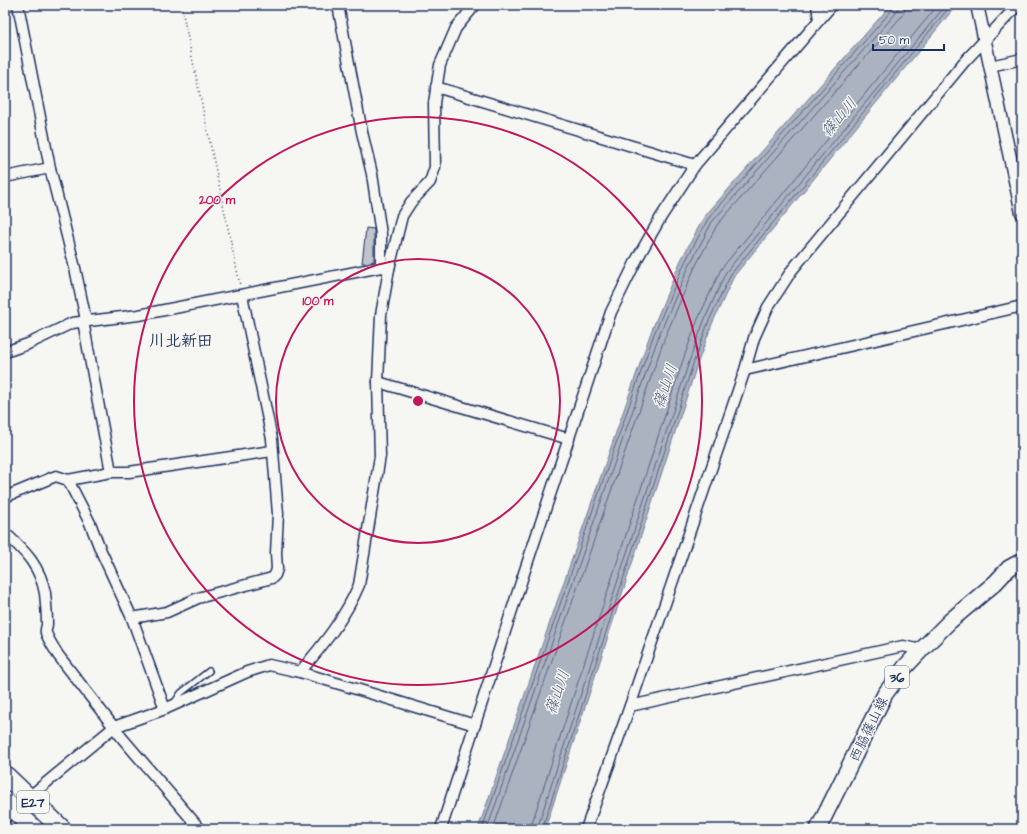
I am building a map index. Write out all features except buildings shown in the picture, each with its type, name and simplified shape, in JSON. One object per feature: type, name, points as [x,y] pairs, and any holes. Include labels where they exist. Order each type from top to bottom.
[{"type":"highway","name":"E27","points":[[5,776],[62,829]]},
{"type":"highway","name":"E27","points":[[6,811],[34,829]]},
{"type":"main road","name":"西脇篠山線","points":[[818,829],[885,694],[905,667],[921,650],[1010,568],[1022,561]]},
{"type":"street","points":[[18,5],[50,168],[75,268],[111,472]]},
{"type":"street","points":[[300,672],[322,647],[354,599],[359,585],[380,456],[378,382],[385,268],[372,174],[362,132],[338,5]]},
{"type":"street","points":[[385,268],[402,216],[411,202],[430,182],[435,167],[434,103],[440,65],[456,28],[475,5]]},
{"type":"street","points":[[817,5],[819,20]]},
{"type":"street","points":[[441,829],[524,572],[612,312],[637,259],[695,165],[832,5]]},
{"type":"street","points":[[977,5],[1022,213]]},
{"type":"street","points":[[586,829],[630,706],[745,370],[754,338],[768,307],[792,270],[984,37],[1018,5]]},
{"type":"street","points":[[990,66],[1022,59]]},
{"type":"street","points":[[436,87],[695,165]]},
{"type":"street","points":[[5,177],[50,168]]},
{"type":"street","points":[[5,352],[28,344],[72,323],[84,320],[139,315],[385,268]]},
{"type":"street","points":[[132,618],[167,612],[198,598],[272,578],[275,575],[277,569],[276,553],[278,514],[272,439],[242,295]]},
{"type":"street","points":[[745,370],[1022,306]]},
{"type":"street","points":[[378,382],[570,439]]},
{"type":"street","points":[[5,497],[56,476],[68,480],[111,472],[129,472],[272,451]]},
{"type":"street","points":[[68,480],[90,523],[100,551],[132,618],[169,707]]},
{"type":"street","points":[[5,533],[20,546],[33,561],[40,575],[45,593],[47,624],[46,632],[58,655],[114,727],[200,829]]},
{"type":"street","points":[[630,706],[903,646],[921,650]]},
{"type":"street","points":[[35,792],[114,727],[169,707],[247,672],[269,665],[300,672],[475,725]]},
{"type":"lane","points":[[169,707],[181,694],[208,671]]},
{"type":"path","points":[[180,5],[242,295]]},
{"type":"water","name":"篠山川","points":[[891,5],[955,5],[955,7],[734,276],[712,324],[697,365],[545,829],[478,829],[651,332],[681,260],[704,217]]},
{"type":"district","name":"川北新田","points":[[181,340]]}]
